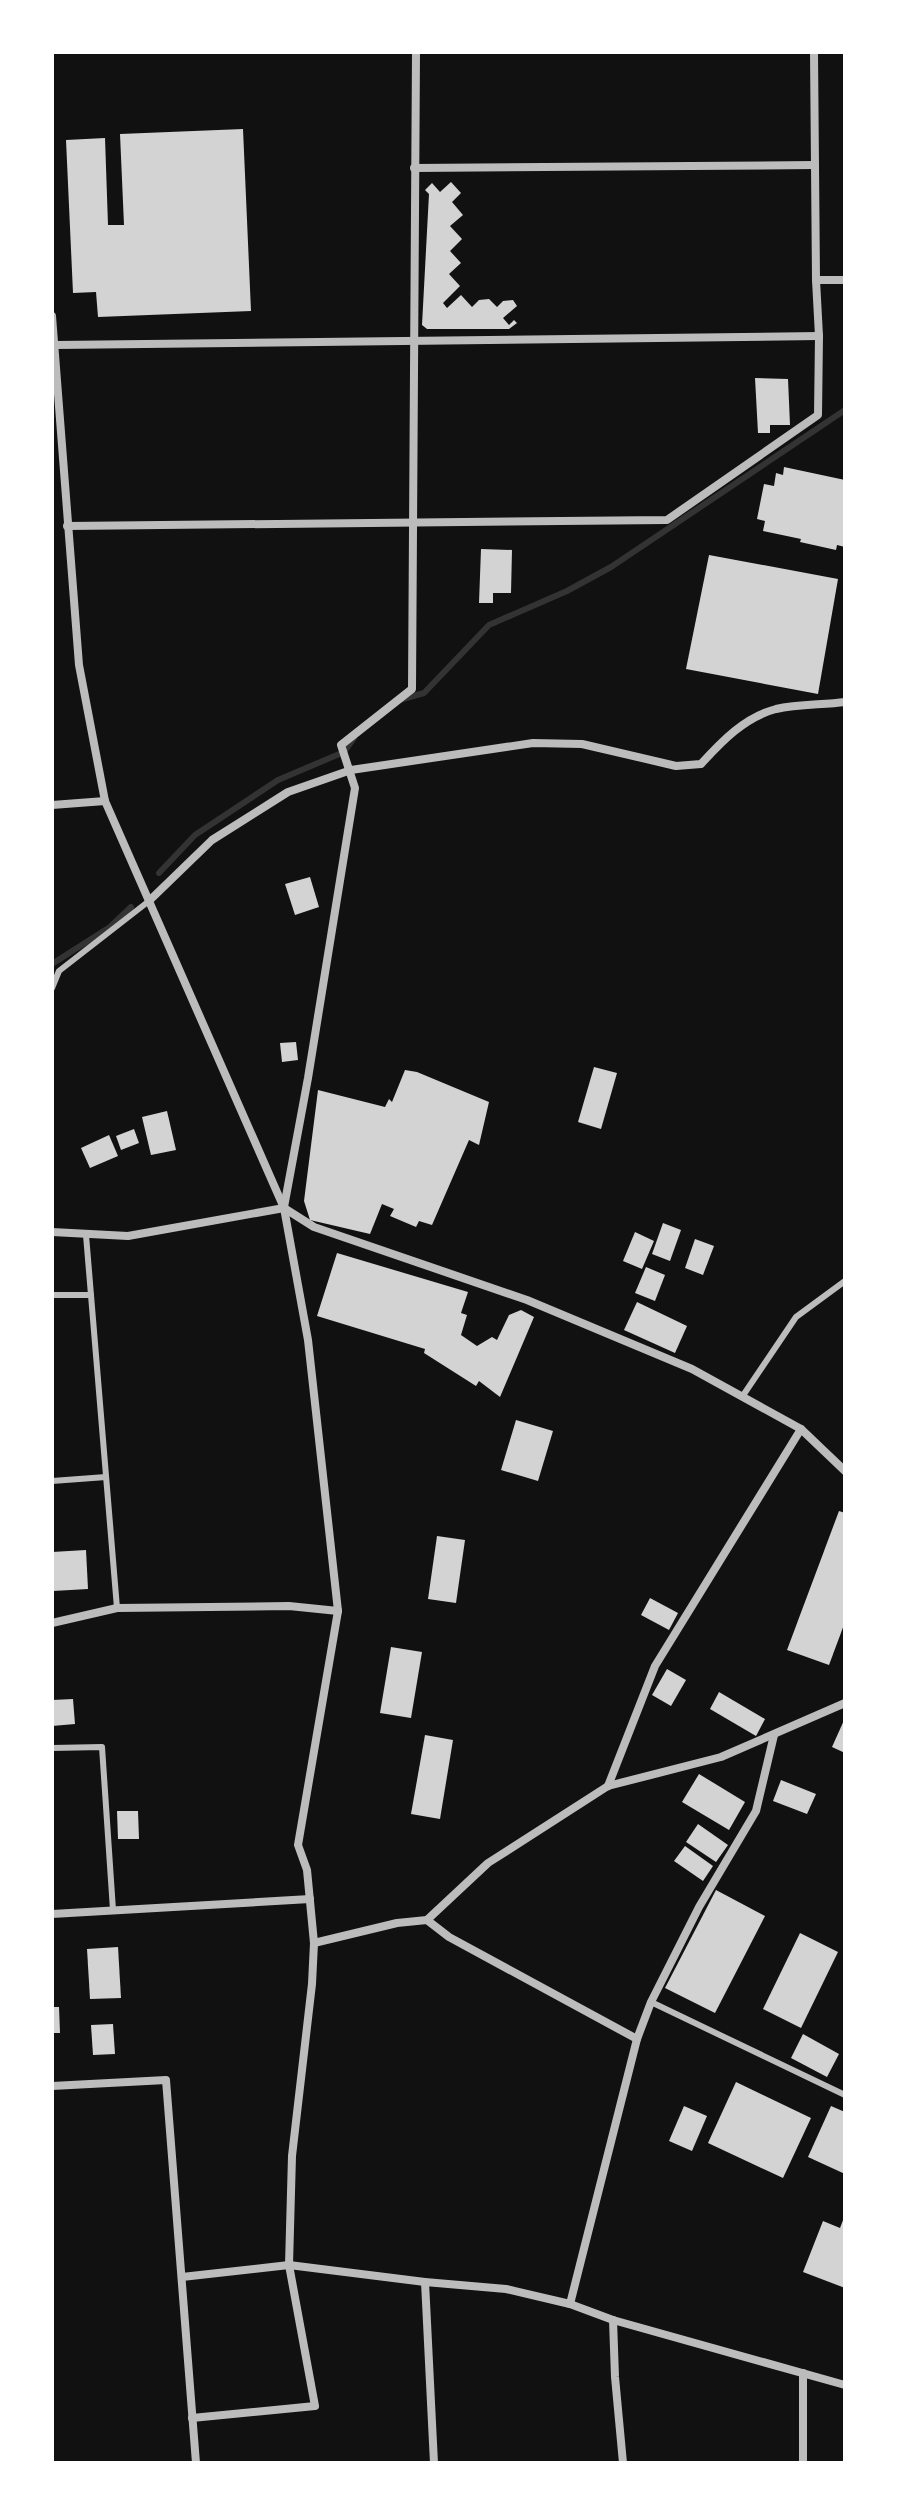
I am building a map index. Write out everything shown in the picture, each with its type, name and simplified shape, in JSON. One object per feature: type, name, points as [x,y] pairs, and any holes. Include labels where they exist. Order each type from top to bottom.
[{"type":"street","points":[[284,1208],[355,788],[341,745],[412,689],[416,52]]},
{"type":"street","points":[[67,526],[667,520],[818,415],[814,52]]},
{"type":"street","points":[[414,168],[815,165]]},
{"type":"street","points":[[816,280],[845,280]]},
{"type":"street","points":[[52,316],[56,345],[57,461],[67,526],[79,665],[105,801],[284,1208],[308,1340],[338,1611],[298,1845],[307,1870],[314,1943],[292,2156],[289,2265],[315,2406],[192,2418]]},
{"type":"street","points":[[56,345],[819,336]]},
{"type":"street","points":[[149,901],[212,840],[288,792],[351,770],[533,743],[582,744],[676,766],[701,764],[744,723],[776,709],[845,702]]},
{"type":"street","points":[[52,805],[105,801]]},
{"type":"street","points":[[52,1232],[128,1236],[284,1208],[314,1227],[527,1300],[692,1369],[801,1429],[845,1471]]},
{"type":"street","points":[[608,1786],[655,1666],[801,1429]]},
{"type":"street","points":[[52,1623],[117,1608],[289,1606],[338,1611]]},
{"type":"street","points":[[314,1943],[397,1923],[427,1920],[488,1863],[608,1786],[721,1757],[845,1703]]},
{"type":"street","points":[[570,2304],[637,2039],[651,2002],[699,1907],[756,1811],[774,1735]]},
{"type":"street","points":[[52,1914],[310,1899]]},
{"type":"street","points":[[427,1920],[449,1937],[637,2039]]},
{"type":"street","points":[[52,2086],[166,2080],[196,2463]]},
{"type":"street","points":[[182,2277],[289,2265],[506,2289],[570,2304],[613,2320],[845,2385]]},
{"type":"street","points":[[425,2282],[434,2463]]},
{"type":"street","points":[[613,2320],[623,2463]]},
{"type":"street","points":[[803,2373],[803,2463]]},
{"type":"lane","points":[[52,988],[59,971],[149,901]]},
{"type":"lane","points":[[86,1235],[117,1608]]},
{"type":"lane","points":[[742,1397],[796,1317],[845,1281]]},
{"type":"lane","points":[[52,1295],[91,1295]]},
{"type":"lane","points":[[52,1481],[106,1477]]},
{"type":"lane","points":[[52,1748],[102,1747],[113,1910]]},
{"type":"lane","points":[[651,2002],[845,2095]]},
{"type":"building","points":[[243,129],[251,311],[98,317],[96,292],[73,293],[66,140],[105,138],[108,225],[124,225],[120,134]]},
{"type":"building","points":[[451,182],[461,193],[452,202],[463,215],[450,226],[462,239],[450,251],[461,263],[449,274],[460,286],[443,303],[447,308],[461,295],[472,307],[479,300],[489,299],[497,307],[503,301],[513,300],[517,306],[503,318],[509,325],[514,320],[517,323],[509,329],[427,329],[422,325],[429,194],[425,190],[432,183],[440,192]]},
{"type":"building","points":[[755,378],[788,379],[790,425],[770,425],[770,433],[758,433]]},
{"type":"building","points":[[784,467],[845,480],[845,547],[837,545],[836,550],[763,531],[765,521],[757,519],[764,484],[774,486],[776,473],[783,475]]},
{"type":"building","points":[[481,549],[512,550],[511,593],[493,593],[493,603],[479,603]]},
{"type":"building","points":[[709,555],[838,579],[818,694],[686,669]]},
{"type":"building","points":[[310,877],[319,907],[295,915],[285,884]]},
{"type":"building","points":[[296,1042],[298,1060],[282,1062],[280,1043]]},
{"type":"building","points":[[594,1067],[617,1073],[601,1129],[578,1122]]},
{"type":"building","points":[[405,1070],[417,1072],[489,1102],[479,1145],[469,1140],[432,1225],[419,1221],[416,1227],[390,1216],[394,1209],[382,1204],[370,1234],[310,1220],[304,1201],[318,1090],[385,1107],[389,1099],[392,1102]]},
{"type":"building","points":[[167,1111],[176,1150],[151,1155],[142,1117]]},
{"type":"building","points":[[134,1129],[139,1143],[121,1150],[116,1136]]},
{"type":"building","points":[[109,1135],[118,1156],[90,1168],[81,1148]]},
{"type":"building","points":[[663,1223],[681,1230],[670,1261],[652,1254]]},
{"type":"building","points":[[635,1232],[654,1241],[642,1269],[623,1261]]},
{"type":"building","points":[[695,1239],[714,1246],[703,1275],[685,1268]]},
{"type":"building","points":[[337,1253],[468,1292],[461,1313],[467,1315],[461,1335],[477,1346],[492,1337],[497,1340],[509,1315],[521,1310],[534,1317],[500,1397],[479,1381],[476,1386],[424,1353],[425,1349],[317,1316]]},
{"type":"building","points":[[646,1267],[665,1275],[655,1301],[635,1293]]},
{"type":"building","points":[[637,1302],[687,1326],[675,1353],[624,1330]]},
{"type":"building","points":[[516,1420],[553,1431],[538,1481],[501,1470]]},
{"type":"building","points":[[839,1511],[845,1513],[845,1622],[829,1665],[787,1650]]},
{"type":"building","points":[[437,1536],[465,1540],[456,1603],[428,1599]]},
{"type":"building","points":[[86,1550],[88,1589],[53,1591],[52,1552]]},
{"type":"building","points":[[650,1598],[678,1613],[669,1630],[641,1615]]},
{"type":"building","points":[[391,1647],[422,1652],[411,1718],[380,1713]]},
{"type":"building","points":[[667,1669],[686,1680],[671,1706],[652,1695]]},
{"type":"building","points":[[719,1692],[765,1719],[756,1736],[710,1709]]},
{"type":"building","points":[[73,1699],[75,1724],[52,1726],[52,1700]]},
{"type":"building","points":[[845,1718],[845,1753],[832,1747]]},
{"type":"building","points":[[425,1735],[453,1740],[440,1819],[411,1814]]},
{"type":"building","points":[[699,1774],[745,1802],[729,1830],[682,1802]]},
{"type":"building","points":[[781,1780],[816,1794],[807,1814],[773,1801]]},
{"type":"building","points":[[117,1811],[138,1811],[139,1839],[118,1839]]},
{"type":"building","points":[[698,1824],[728,1845],[716,1862],[686,1842]]},
{"type":"building","points":[[685,1846],[713,1866],[703,1881],[674,1861]]},
{"type":"building","points":[[716,1890],[765,1916],[715,2013],[665,1988]]},
{"type":"building","points":[[800,1933],[838,1952],[801,2028],[763,2009]]},
{"type":"building","points":[[118,1947],[121,1998],[90,1999],[87,1949]]},
{"type":"building","points":[[52,2007],[59,2007],[60,2033],[52,2033]]},
{"type":"building","points":[[113,2024],[115,2054],[93,2055],[91,2025]]},
{"type":"building","points":[[803,2034],[839,2054],[827,2077],[791,2058]]},
{"type":"building","points":[[736,2082],[811,2118],[783,2178],[708,2143]]},
{"type":"building","points":[[684,2106],[707,2116],[692,2151],[669,2141]]},
{"type":"building","points":[[831,2106],[845,2112],[845,2174],[808,2157]]},
{"type":"building","points":[[845,2215],[845,2288],[803,2272],[823,2221],[840,2228]]},
{"type":"waterway","points":[[399,700],[424,693],[489,625],[567,591],[611,567],[845,410]]},
{"type":"waterway","points":[[159,873],[195,835],[278,780],[344,752],[354,738]]},
{"type":"waterway","points":[[52,964],[110,927],[131,907]]}]
